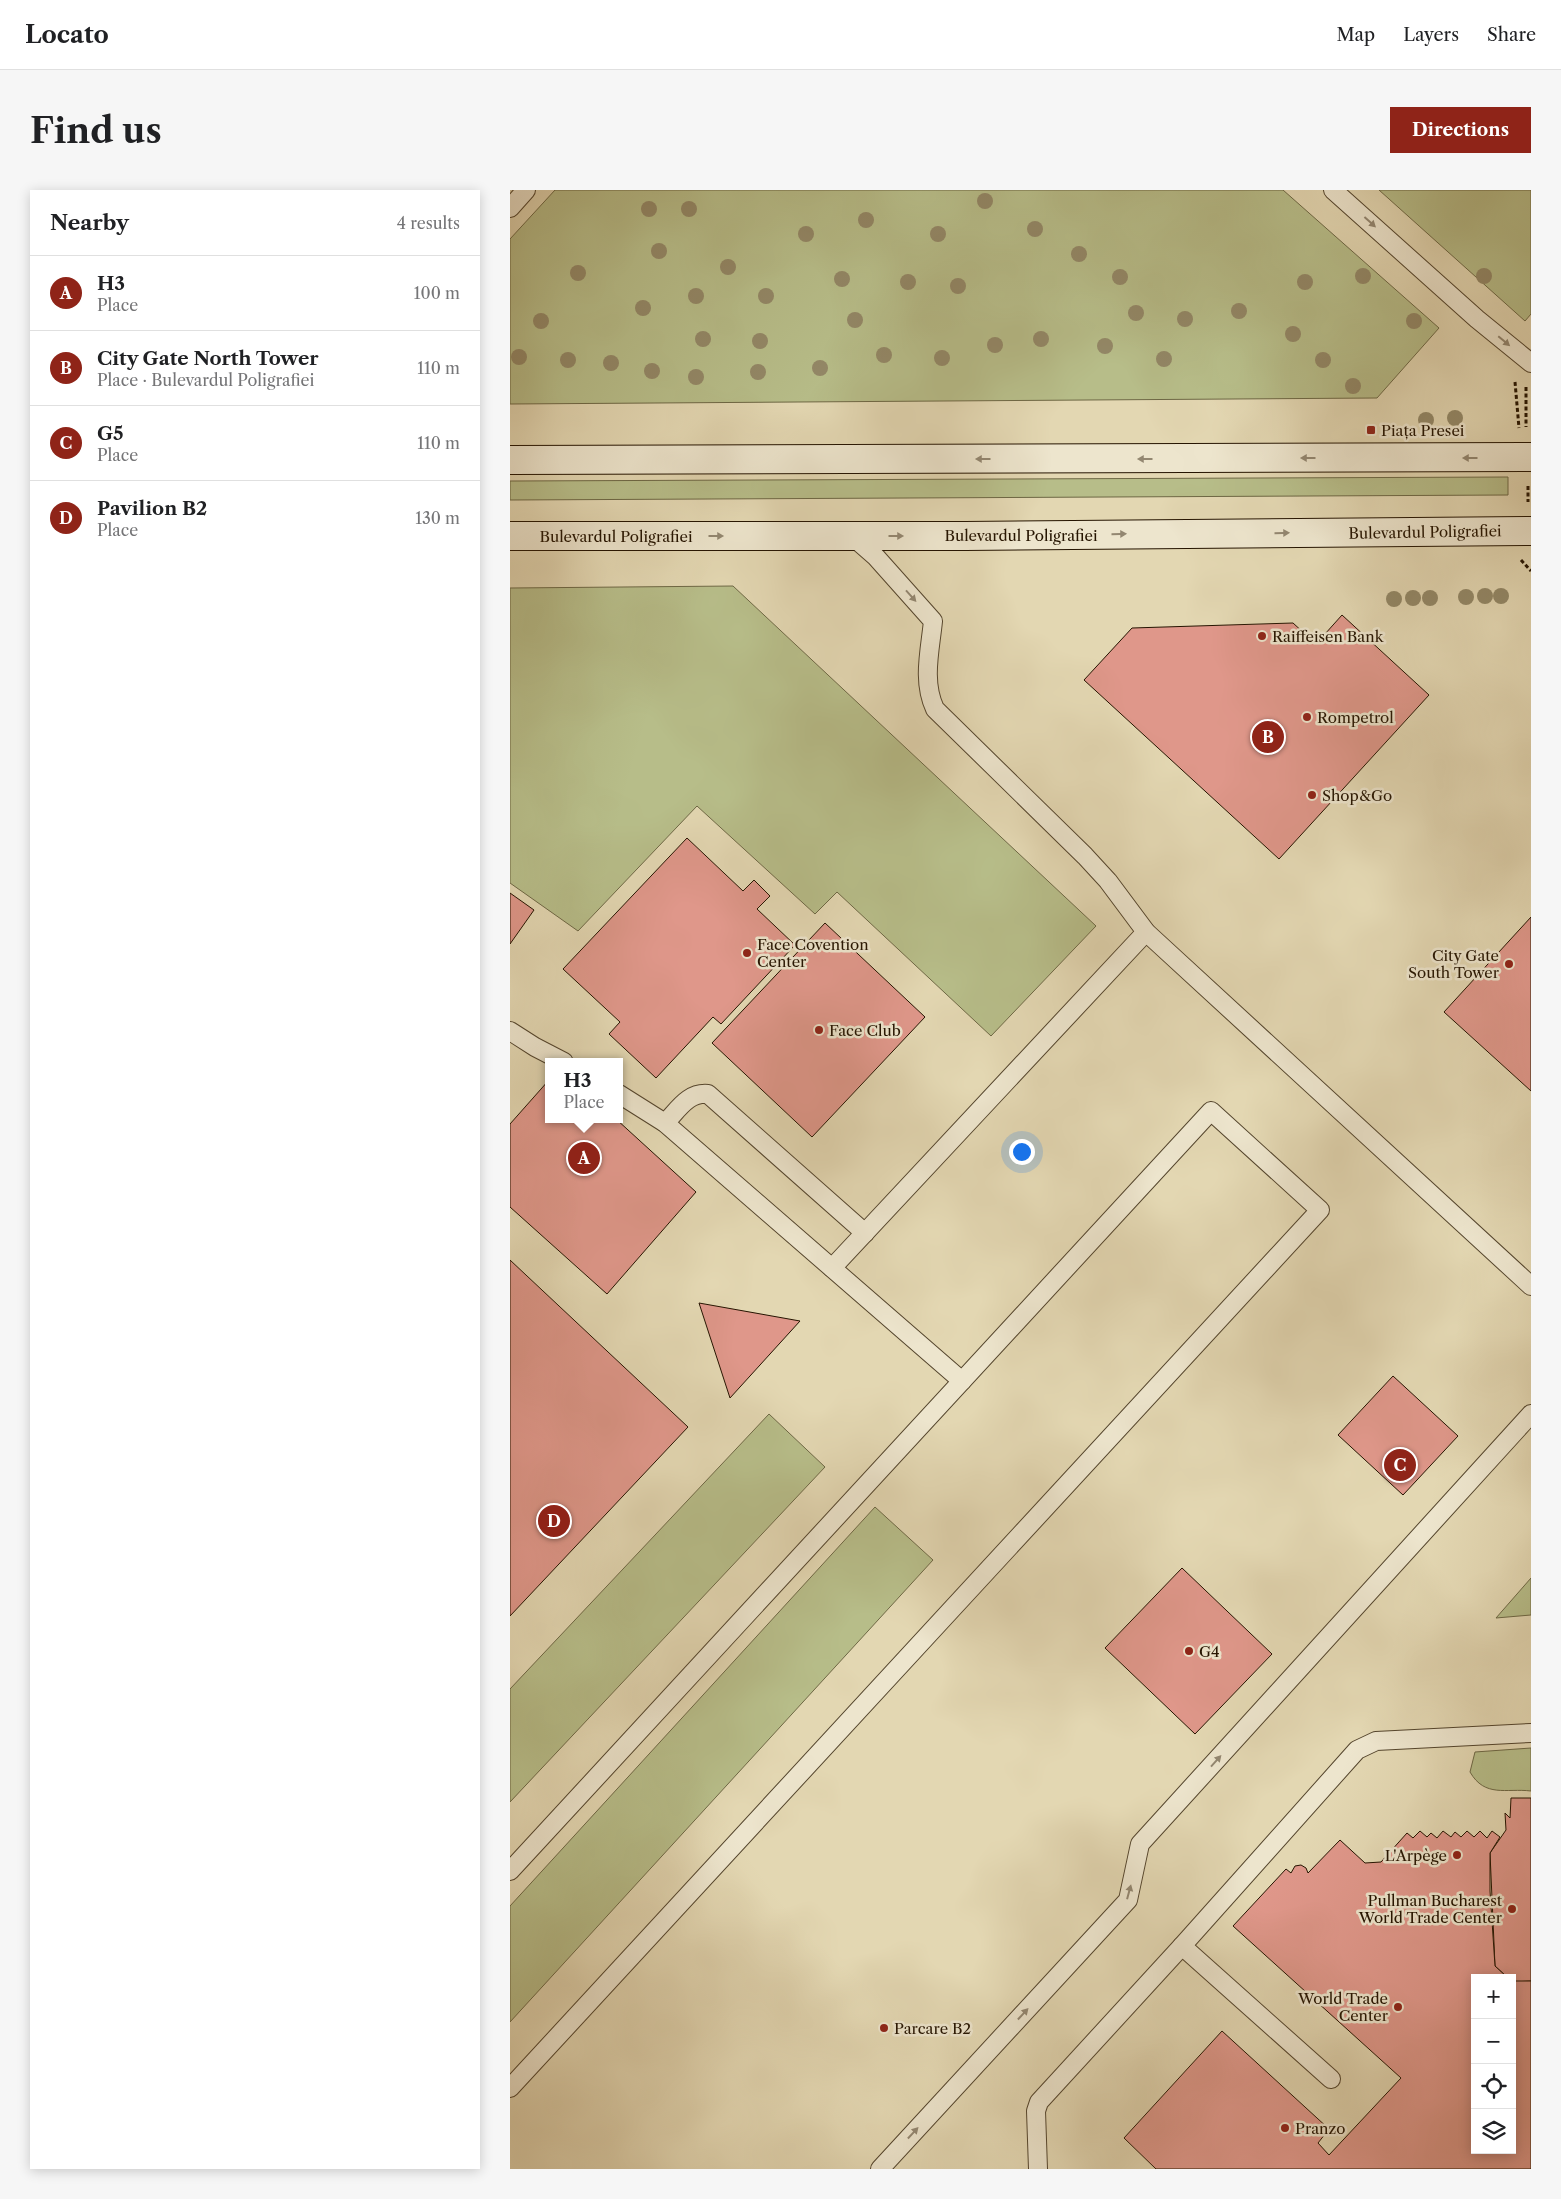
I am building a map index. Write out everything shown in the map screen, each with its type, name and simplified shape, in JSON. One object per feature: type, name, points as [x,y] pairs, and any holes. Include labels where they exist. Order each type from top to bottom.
[{"type":"main road","points":[[510,460],[1525,446]]},
{"type":"main road","name":"Bulevardul Poligrafiei","points":[[510,536],[852,536],[1531,531]]},
{"type":"lane","points":[[510,208],[526,190]]},
{"type":"lane","points":[[1333,190],[1477,319],[1531,363]]},
{"type":"lane","points":[[852,536],[876,557],[933,621],[927,677],[928,690],[935,709],[1085,856],[1108,881],[1146,932],[1531,1286]]},
{"type":"lane","points":[[832,1268],[1146,932]]},
{"type":"lane","points":[[510,1031],[556,1058]]},
{"type":"lane","points":[[665,1123],[690,1097],[699,1093],[708,1094],[865,1233]]},
{"type":"lane","points":[[623,1097],[665,1123],[962,1381]]},
{"type":"lane","points":[[510,1871],[1211,1111],[1320,1210],[510,2088]]},
{"type":"lane","points":[[880,2169],[1128,1900],[1140,1844],[1531,1414]]},
{"type":"lane","points":[[1038,2169],[1036,2111],[1039,2102],[1182,1946],[1357,1750],[1366,1744],[1376,1741],[1531,1732]]},
{"type":"lane","points":[[1182,1946],[1332,2079]]},
{"type":"path","points":[[1515,379],[1525,446]]},
{"type":"green space","points":[[555,190],[1283,190],[1439,328],[1377,398],[510,404],[510,239]]},
{"type":"green space","points":[[1379,190],[1531,190],[1531,314],[1525,321]]},
{"type":"green space","points":[[1508,477],[1508,495],[510,500],[510,481]]},
{"type":"green space","points":[[733,586],[1096,926],[991,1036],[837,892],[815,914],[697,806],[578,931],[510,883],[510,588]]},
{"type":"green space","points":[[769,1414],[825,1467],[510,1802],[510,1689]]},
{"type":"green space","points":[[875,1507],[933,1560],[510,2022],[510,1906]]},
{"type":"green space","points":[[1531,1578],[1531,1615],[1496,1618]]},
{"type":"green space","points":[[1531,1748],[1531,1791],[1489,1789],[1482,1786],[1470,1772],[1475,1752]]},
{"type":"building","points":[[1342,615],[1429,695],[1279,859],[1084,680],[1132,628],[1293,623],[1316,644]]},
{"type":"building","points":[[687,838],[743,891],[754,880],[770,896],[757,909],[795,945],[721,1024],[713,1017],[656,1078],[609,1034],[620,1022],[563,969]]},
{"type":"building","points":[[510,893],[534,910],[510,944]]},
{"type":"building","name":"City Gate South Tower","points":[[1531,917],[1531,1091],[1444,1012]]},
{"type":"building","name":"Face Club","points":[[825,923],[925,1017],[812,1137],[712,1043]]},
{"type":"building","points":[[545,1085],[545,1123],[620,1123],[696,1192],[607,1294],[510,1207],[510,1124]]},
{"type":"building","points":[[510,1260],[688,1427],[510,1616]]},
{"type":"building","points":[[699,1303],[800,1321],[730,1398]]},
{"type":"building","points":[[1393,1376],[1458,1436],[1403,1495],[1338,1435]]},
{"type":"building","name":"G4","points":[[1182,1568],[1272,1654],[1195,1734],[1105,1648]]},
{"type":"building","name":"Pullman Bucharest World Trade Center","points":[[1511,1798],[1531,1798],[1531,1981],[1516,1982],[1516,1974],[1504,1974],[1495,1966],[1490,1853],[1506,1830],[1505,1813],[1510,1818]]},
{"type":"building","name":"World Trade Center","points":[[1420,1831],[1427,1837],[1431,1833],[1437,1838],[1443,1831],[1451,1837],[1455,1832],[1461,1837],[1467,1831],[1474,1837],[1480,1831],[1487,1838],[1492,1831],[1500,1837],[1490,1853],[1490,1891],[1495,1966],[1504,1974],[1471,1974],[1471,2154],[1516,2154],[1516,1981],[1531,1981],[1531,2169],[1156,2169],[1124,2138],[1222,2031],[1329,2129],[1318,2143],[1329,2155],[1401,2078],[1233,1926],[1286,1869],[1291,1873],[1295,1866],[1301,1865],[1306,1868],[1308,1873],[1340,1840],[1365,1863],[1381,1862],[1407,1833],[1413,1838]]},
{"type":"place","name":"Piața Presei","points":[[1371,430]]},
{"type":"place","name":"Raiffeisen Bank","points":[[1262,636]]},
{"type":"place","name":"Rompetrol","points":[[1307,717]]},
{"type":"place","name":"City Gate North Tower","points":[[1268,737]]},
{"type":"place","name":"Shop&Go","points":[[1312,795]]},
{"type":"place","name":"Face Covention Center","points":[[747,953]]},
{"type":"place","name":"City Gate South Tower","points":[[1509,964]]},
{"type":"place","name":"Face Club","points":[[819,1030]]},
{"type":"place","name":"H3","points":[[584,1158]]},
{"type":"place","name":"G5","points":[[1400,1465]]},
{"type":"place","name":"Pavilion B2","points":[[554,1521]]},
{"type":"place","name":"G4","points":[[1189,1651]]},
{"type":"place","name":"L'Arpège","points":[[1457,1855]]},
{"type":"place","name":"Pullman Bucharest World Trade Center","points":[[1512,1909]]},
{"type":"place","name":"World Trade Center","points":[[1398,2007]]},
{"type":"place","name":"Parcare B2","points":[[884,2028]]},
{"type":"place","name":"Pranzo","points":[[1285,2128]]}]
